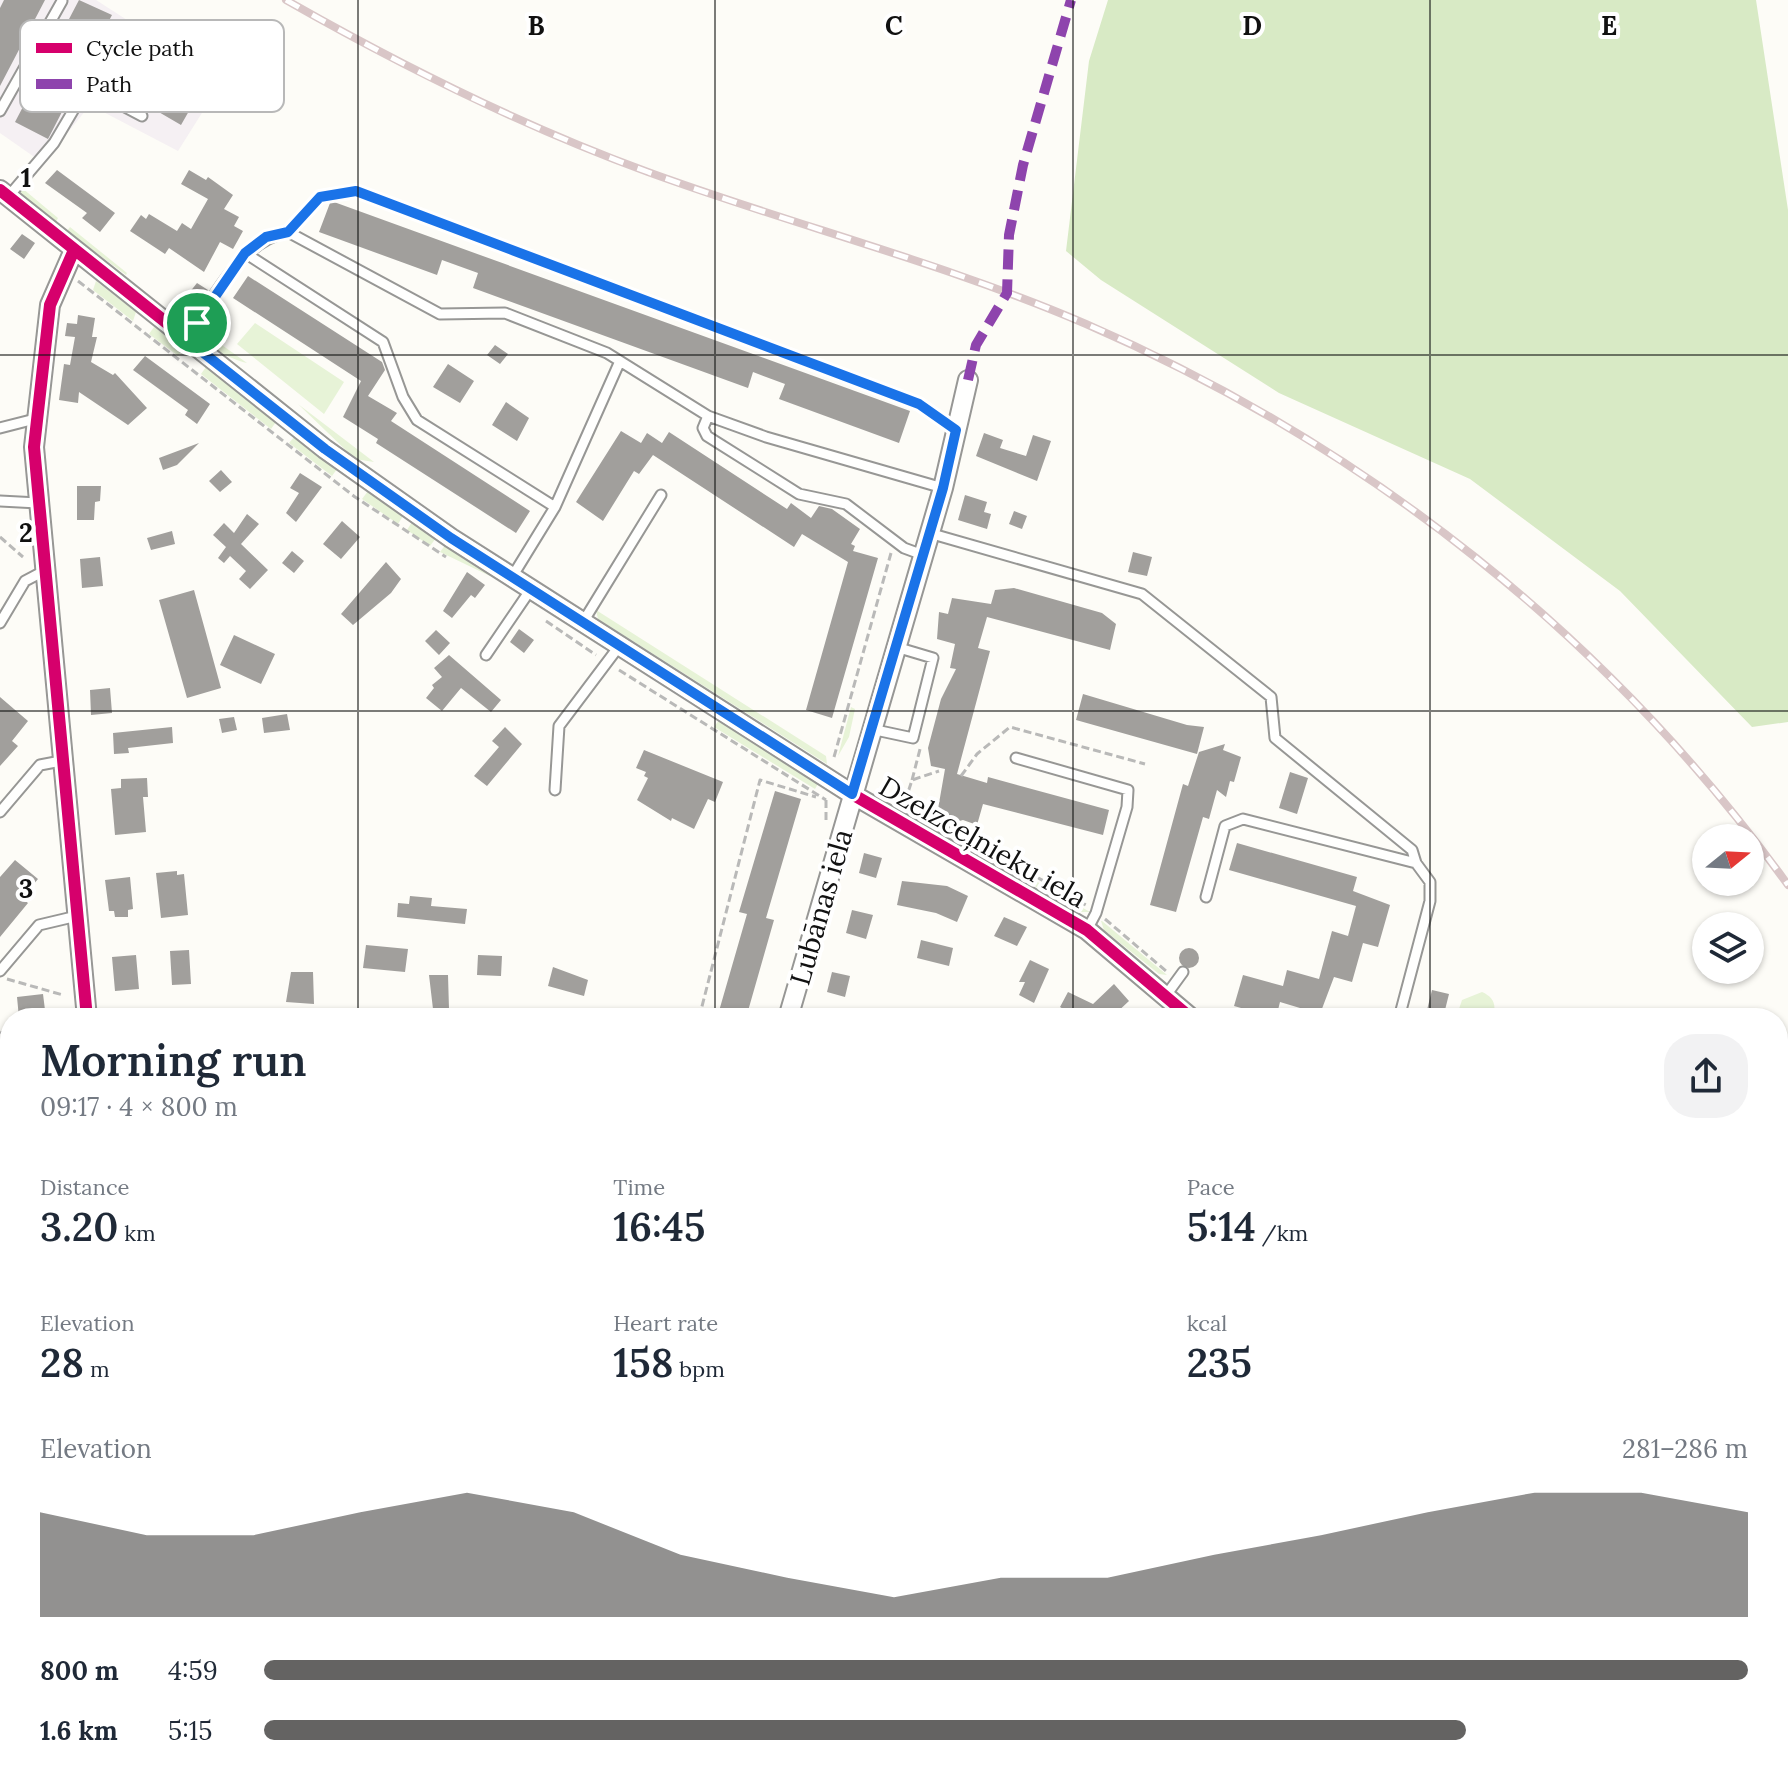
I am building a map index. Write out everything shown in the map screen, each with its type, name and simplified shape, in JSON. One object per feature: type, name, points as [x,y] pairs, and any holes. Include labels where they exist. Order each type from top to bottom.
[{"type":"street","name":"Dzelzceļnieku iela","points":[[4,194],[325,449],[512,577],[852,794],[1087,930],[1181,1008]]},
{"type":"street","points":[[74,250],[50,305],[35,419],[38,503],[86,1008]]},
{"type":"street","name":"Lubānas iela","points":[[791,1008],[943,488],[968,380]]},
{"type":"lane","points":[[51,20],[62,1]]},
{"type":"lane","points":[[0,111],[20,76]]},
{"type":"lane","points":[[4,194],[54,143],[72,112]]},
{"type":"lane","points":[[134,112],[142,116]]},
{"type":"lane","points":[[186,339],[245,253],[266,237],[288,232],[320,197],[356,191],[919,404],[956,430]]},
{"type":"lane","points":[[288,232],[440,314],[505,313],[620,361],[708,416],[766,437],[943,488]]},
{"type":"lane","points":[[245,253],[383,342],[403,397],[417,420],[555,507]]},
{"type":"lane","points":[[512,577],[555,507],[620,361]]},
{"type":"lane","points":[[708,416],[703,428],[707,436],[799,494],[846,504],[895,541],[923,555]]},
{"type":"lane","points":[[0,428],[35,419]]},
{"type":"lane","points":[[583,622],[661,495]]},
{"type":"lane","points":[[0,501],[38,503]]},
{"type":"lane","points":[[929,533],[1142,594],[1271,697],[1275,738],[1412,850],[1416,863],[1430,882],[1430,901],[1402,1008]]},
{"type":"lane","points":[[0,623],[25,581],[44,571]]},
{"type":"lane","points":[[486,655],[531,589]]},
{"type":"lane","points":[[555,790],[559,726],[620,645]]},
{"type":"lane","points":[[871,729],[913,738],[933,658],[895,647]]},
{"type":"lane","points":[[1016,758],[1128,790],[1127,807],[1105,883],[1087,930]]},
{"type":"lane","points":[[0,812],[40,765],[61,761]]},
{"type":"lane","points":[[1206,897],[1225,826],[1243,819],[1416,863]]},
{"type":"lane","points":[[0,971],[39,925],[77,916]]},
{"type":"lane","points":[[1167,994],[1183,972]]},
{"type":"path","points":[[0,537],[23,557]]},
{"type":"path","points":[[834,757],[895,541]]},
{"type":"path","points":[[961,776],[977,754],[1010,727],[1145,764]]},
{"type":"path","points":[[904,804],[922,741],[913,738]]},
{"type":"path","points":[[912,780],[939,771]]},
{"type":"path","points":[[702,1008],[760,780],[826,800]]},
{"type":"path","points":[[0,977],[63,995]]},
{"type":"shaded area","points":[[0,0],[96,0],[127,20],[20,20],[20,112],[84,112],[43,163],[0,133]]},
{"type":"shaded area","points":[[103,112],[203,112],[178,151]]},
{"type":"green space","points":[[1108,0],[1756,0],[1788,210],[1788,722],[1752,727],[1620,591],[1470,479],[1279,393],[1101,280],[1066,251],[1089,61]]},
{"type":"green space","points":[[22,188],[58,218],[56,222],[20,196]]},
{"type":"green space","points":[[70,227],[127,273],[126,275],[67,231]]},
{"type":"green space","points":[[96,281],[136,312],[133,321],[93,290]]},
{"type":"green space","points":[[255,323],[344,382],[324,414],[237,344]]},
{"type":"green space","points":[[154,327],[183,349],[178,356],[149,334]]},
{"type":"green space","points":[[201,330],[247,363],[212,347]]},
{"type":"green space","points":[[206,367],[276,422],[271,429],[201,374]]},
{"type":"green space","points":[[298,404],[374,462],[355,459]]},
{"type":"green space","points":[[295,436],[337,469],[332,476],[289,443]]},
{"type":"green space","points":[[368,491],[403,516],[398,524],[362,499]]},
{"type":"green space","points":[[412,522],[436,538],[430,546],[407,530]]},
{"type":"green space","points":[[446,544],[488,572],[490,576],[440,552]]},
{"type":"green space","points":[[596,610],[826,756],[827,764],[598,619]]},
{"type":"green space","points":[[851,707],[855,709],[849,737],[838,756]]},
{"type":"green space","points":[[719,720],[819,782],[815,789],[714,727]]},
{"type":"green space","points":[[945,829],[1090,912],[1079,912],[943,832]]},
{"type":"green space","points":[[1101,921],[1167,975],[1159,974],[1104,930]]},
{"type":"green space","points":[[1482,992],[1494,1003],[1494,1008],[1459,1008],[1462,1000]]},
{"type":"building","points":[[4,0],[45,0],[35,20],[20,20],[20,48],[0,86],[0,8]]},
{"type":"building","points":[[79,0],[112,15],[109,20],[69,20]]},
{"type":"building","points":[[20,112],[62,112],[48,139],[15,122]]},
{"type":"building","points":[[159,112],[188,112],[181,125]]},
{"type":"building","points":[[57,170],[115,213],[100,232],[82,218],[87,213],[45,183]]},
{"type":"building","points":[[189,170],[206,180],[208,177],[233,195],[224,209],[239,217],[234,226],[243,231],[233,249],[220,242],[204,272],[169,248],[165,254],[130,231],[141,215],[146,219],[149,214],[177,231],[182,223],[191,229],[208,199],[181,184]]},
{"type":"building","points":[[330,203],[910,411],[899,443],[779,399],[785,384],[753,372],[748,388],[473,288],[478,273],[442,260],[437,275],[319,232]]},
{"type":"building","points":[[22,234],[35,243],[24,259],[10,249]]},
{"type":"building","points":[[248,276],[382,362],[385,370],[368,396],[397,413],[391,421],[530,511],[516,533],[376,443],[378,439],[343,417],[361,381],[233,298]]},
{"type":"building","points":[[197,283],[208,290],[198,303],[189,293]]},
{"type":"building","points":[[78,315],[95,318],[92,337],[97,337],[91,362],[113,375],[115,373],[147,408],[128,425],[79,392],[78,403],[59,400],[64,364],[70,365],[75,337],[65,336],[67,323],[77,324]]},
{"type":"building","points":[[495,345],[508,354],[500,364],[487,355]]},
{"type":"building","points":[[145,356],[210,404],[197,424],[185,415],[188,410],[133,370]]},
{"type":"building","points":[[448,364],[474,381],[460,403],[433,387]]},
{"type":"building","points":[[506,402],[529,418],[517,441],[492,425]]},
{"type":"building","points":[[621,431],[641,443],[647,433],[662,443],[669,432],[787,509],[791,503],[811,518],[819,506],[832,509],[860,529],[851,544],[855,546],[853,551],[878,558],[832,718],[806,710],[848,562],[802,534],[794,547],[653,455],[639,474],[634,471],[603,521],[576,502]]},
{"type":"building","points":[[984,433],[1003,440],[1000,448],[1026,456],[1033,435],[1051,441],[1037,481],[976,456]]},
{"type":"building","points":[[199,443],[177,465],[163,470],[159,458]]},
{"type":"building","points":[[221,470],[232,482],[220,492],[209,481]]},
{"type":"building","points":[[300,473],[322,487],[296,522],[286,513],[299,493],[290,488]]},
{"type":"building","points":[[77,486],[101,486],[100,501],[95,502],[94,520],[77,520]]},
{"type":"building","points":[[965,495],[987,502],[984,512],[991,514],[987,529],[958,520]]},
{"type":"building","points":[[1014,511],[1027,516],[1022,529],[1009,524]]},
{"type":"building","points":[[247,514],[259,524],[241,544],[268,570],[250,589],[239,579],[246,571],[230,556],[224,563],[218,558],[226,547],[213,535],[224,523],[234,533]]},
{"type":"building","points":[[342,521],[360,537],[341,559],[323,544]]},
{"type":"building","points":[[172,531],[175,544],[151,550],[147,538]]},
{"type":"building","points":[[292,551],[304,561],[294,573],[282,563]]},
{"type":"building","points":[[1133,552],[1152,557],[1147,576],[1128,572]]},
{"type":"building","points":[[100,557],[103,586],[82,588],[80,559]]},
{"type":"building","points":[[386,562],[401,579],[391,593],[353,625],[341,614]]},
{"type":"building","points":[[467,572],[485,585],[475,598],[471,595],[452,618],[443,611]]},
{"type":"building","points":[[1014,588],[1102,613],[1116,624],[1110,650],[987,617],[978,648],[990,651],[957,774],[987,783],[988,777],[1109,810],[1103,835],[983,804],[977,825],[963,820],[945,825],[948,812],[938,809],[945,769],[931,766],[928,748],[941,699],[956,669],[950,668],[955,644],[937,639],[939,612],[948,614],[952,598],[991,604],[995,590]]},
{"type":"building","points":[[194,590],[221,688],[187,698],[159,600]]},
{"type":"building","points":[[519,629],[534,640],[524,653],[510,642]]},
{"type":"building","points":[[436,630],[450,643],[439,655],[425,641]]},
{"type":"building","points":[[234,635],[275,654],[261,684],[220,665]]},
{"type":"building","points":[[449,655],[501,700],[491,712],[461,688],[442,711],[426,698],[434,688],[432,685],[442,677],[434,668]]},
{"type":"building","points":[[110,688],[112,713],[91,715],[90,690]]},
{"type":"building","points":[[1083,694],[1187,725],[1204,727],[1197,754],[1076,720]]},
{"type":"building","points":[[0,697],[28,721],[12,741],[18,746],[0,766]]},
{"type":"building","points":[[287,714],[290,730],[264,733],[262,718]]},
{"type":"building","points":[[234,717],[237,730],[222,733],[219,719]]},
{"type":"building","points":[[172,727],[173,743],[128,748],[129,753],[114,754],[113,733]]},
{"type":"building","points":[[505,727],[522,744],[487,786],[474,776],[499,747],[492,741]]},
{"type":"building","points":[[1225,744],[1223,750],[1241,757],[1234,782],[1230,781],[1226,797],[1217,790],[1209,819],[1203,817],[1176,912],[1150,905],[1183,784],[1188,786],[1199,752]]},
{"type":"building","points":[[644,750],[723,782],[715,802],[708,799],[694,829],[672,818],[671,821],[637,800],[648,778],[644,776],[646,772],[636,768]]},
{"type":"building","points":[[1290,772],[1308,778],[1297,814],[1279,808]]},
{"type":"building","points":[[147,778],[148,797],[143,797],[146,832],[115,835],[111,789],[121,788],[121,779]]},
{"type":"building","points":[[775,791],[801,799],[766,918],[774,920],[749,1008],[720,1008],[747,914],[739,912]]},
{"type":"building","points":[[1237,843],[1357,877],[1353,891],[1390,905],[1378,947],[1363,943],[1352,982],[1334,977],[1322,1008],[1300,1008],[1280,1002],[1278,1008],[1234,1006],[1243,975],[1283,986],[1287,970],[1319,979],[1332,931],[1348,936],[1356,906],[1229,870]]},
{"type":"building","points":[[864,853],[882,858],[876,878],[859,873]]},
{"type":"building","points":[[15,860],[38,879],[22,898],[28,903],[0,937],[0,877]]},
{"type":"building","points":[[177,871],[177,875],[184,874],[188,915],[161,918],[156,873]]},
{"type":"building","points":[[130,877],[133,909],[128,910],[128,917],[115,917],[114,911],[109,911],[105,880]]},
{"type":"building","points":[[902,881],[947,886],[968,896],[957,922],[936,913],[897,905]]},
{"type":"building","points":[[410,896],[432,898],[431,906],[467,909],[465,924],[397,917],[398,903],[409,904]]},
{"type":"building","points":[[852,910],[873,915],[866,939],[846,933]]},
{"type":"building","points":[[1004,917],[1027,927],[1017,946],[994,936]]},
{"type":"building","points":[[921,940],[953,948],[949,966],[917,958]]},
{"type":"building","points":[[366,945],[408,949],[405,972],[363,968]]},
{"type":"building","points":[[1189,948],[1196,951],[1199,958],[1196,965],[1189,968],[1182,965],[1179,958],[1182,951]]},
{"type":"building","points":[[189,950],[191,984],[172,985],[170,951]]},
{"type":"building","points":[[136,955],[139,989],[115,991],[112,957]]},
{"type":"building","points":[[478,955],[502,956],[501,976],[477,975]]},
{"type":"building","points":[[1030,960],[1049,969],[1034,1003],[1019,995],[1025,982],[1019,982]]},
{"type":"building","points":[[553,967],[588,980],[584,996],[548,986]]},
{"type":"building","points":[[291,972],[313,972],[314,1004],[286,1002]]},
{"type":"building","points":[[832,972],[850,976],[845,997],[827,992]]},
{"type":"building","points":[[429,975],[448,975],[449,1008],[433,1008]]},
{"type":"building","points":[[1114,984],[1129,1001],[1122,1008],[1060,1007],[1068,992],[1093,1004]]},
{"type":"building","points":[[1432,990],[1449,994],[1446,1008],[1428,1008]]},
{"type":"building","points":[[43,994],[45,1008],[18,1008],[17,997]]},
{"type":"railway","points":[[286,0],[418,71],[555,135],[648,172],[1032,302],[1190,373],[1289,428],[1384,490],[1475,557],[1561,631],[1642,710],[1718,795],[1788,885]]},
{"type":"marked path","points":[[968,380],[976,345],[1007,293],[1009,235],[1023,165],[1071,0]]},
{"type":"cycle path","points":[[0,190],[325,449],[451,538],[852,794],[1087,930],[1179,1008]]},
{"type":"cycle path","points":[[74,250],[50,305],[34,447],[86,1008]]},
{"type":"route","points":[[356,191],[919,404],[943,424],[956,430],[943,488],[852,794],[451,538],[325,449],[186,339],[197,323],[245,253],[266,237],[288,232],[320,197],[356,191]]}]
